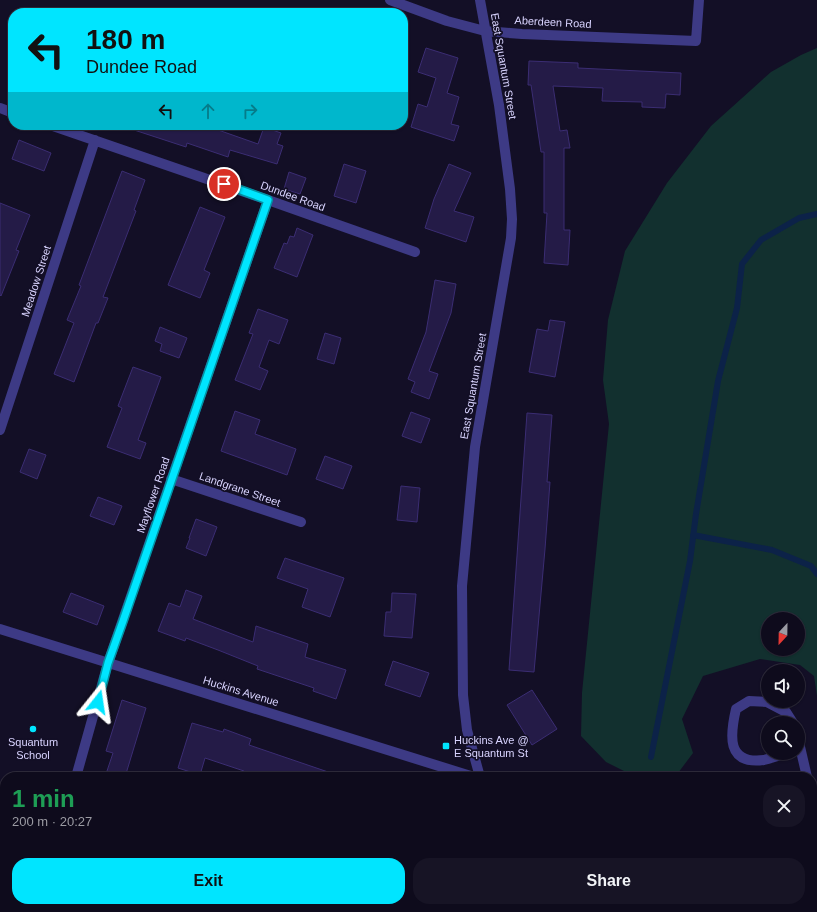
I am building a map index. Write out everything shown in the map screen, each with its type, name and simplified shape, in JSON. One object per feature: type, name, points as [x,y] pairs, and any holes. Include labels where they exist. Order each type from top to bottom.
[{"type":"street","name":"Aberdeen Road","points":[[390,0],[447,21],[485,31],[522,34],[696,40],[699,0]]},
{"type":"street","name":"East Squantum Street","points":[[479,772],[468,730],[463,695],[462,586],[475,447],[511,238],[512,219],[511,195],[499,105],[480,0]]},
{"type":"street","name":"Dundee Road","points":[[65,130],[415,252]]},
{"type":"street","name":"Meadow Street","points":[[0,430],[95,140]]},
{"type":"street","name":"Mayflower Road","points":[[77,772],[108,663],[268,200]]},
{"type":"street","name":"Landgrane Street","points":[[171,479],[301,522]]},
{"type":"street","name":"Huckins Avenue","points":[[0,629],[458,772]]},
{"type":"street","points":[[761,760],[739,756],[732,745],[731,728],[736,709],[749,701],[767,702],[786,712],[789,716]]},
{"type":"street","points":[[802,760],[806,772]]},
{"type":"green space","points":[[817,48],[817,696],[814,676],[805,669],[805,664],[793,664],[760,659],[703,676],[682,719],[693,753],[679,772],[626,772],[606,762],[581,736],[582,693],[609,424],[603,380],[608,320],[625,251],[667,183],[711,126],[771,72]]},
{"type":"building","points":[[426,48],[458,58],[447,93],[459,97],[451,124],[459,126],[454,141],[411,127],[418,104],[427,107],[436,78],[418,72]]},
{"type":"building","points":[[529,61],[578,63],[578,68],[681,73],[680,95],[666,94],[665,108],[642,107],[642,102],[602,101],[603,88],[553,86],[560,131],[567,130],[570,148],[564,148],[564,230],[570,230],[568,265],[544,263],[547,213],[544,213],[544,152],[541,152],[531,85],[528,85]]},
{"type":"building","points":[[134,130],[218,130],[258,144],[263,130],[272,130],[281,133],[277,144],[283,146],[277,164],[230,150],[228,157],[187,143],[186,147]]},
{"type":"building","points":[[19,140],[51,153],[44,171],[12,159]]},
{"type":"building","points":[[344,164],[366,171],[356,203],[334,196]]},
{"type":"building","points":[[449,164],[471,173],[454,211],[474,217],[466,242],[425,228],[434,199]]},
{"type":"building","points":[[122,171],[145,180],[134,210],[136,211],[103,297],[108,298],[98,323],[96,323],[74,382],[54,374],[74,323],[67,320],[81,286],[79,285]]},
{"type":"building","points":[[289,172],[306,178],[300,194],[284,189]]},
{"type":"building","points":[[0,203],[30,215],[16,250],[19,251],[1,296],[0,295]]},
{"type":"building","points":[[200,207],[225,217],[204,270],[210,273],[200,298],[168,285]]},
{"type":"building","points":[[297,228],[313,235],[297,277],[274,268],[284,243],[287,244],[290,236],[294,237]]},
{"type":"building","points":[[435,280],[456,284],[451,313],[429,371],[438,374],[429,399],[411,392],[415,382],[408,379],[426,332]]},
{"type":"building","points":[[258,309],[288,320],[279,344],[269,340],[259,367],[268,371],[260,390],[235,380],[253,334],[249,333]]},
{"type":"building","points":[[550,320],[565,322],[555,377],[529,372],[537,329],[548,331]]},
{"type":"building","points":[[160,327],[187,338],[179,358],[160,351],[162,344],[155,341]]},
{"type":"building","points":[[325,333],[341,338],[334,364],[317,359]]},
{"type":"building","points":[[133,367],[161,377],[138,440],[146,443],[140,459],[107,447],[122,408],[118,406]]},
{"type":"building","points":[[235,411],[260,420],[255,434],[296,449],[287,475],[221,451]]},
{"type":"building","points":[[411,412],[430,419],[421,443],[402,436]]},
{"type":"building","points":[[527,413],[552,415],[547,482],[550,482],[534,672],[509,670]]},
{"type":"building","points":[[29,449],[46,455],[37,479],[20,472]]},
{"type":"building","points":[[325,456],[352,466],[343,489],[316,479]]},
{"type":"building","points":[[401,486],[420,488],[417,522],[397,520]]},
{"type":"building","points":[[98,497],[122,506],[114,525],[90,516]]},
{"type":"building","points":[[196,519],[217,527],[206,556],[186,548]]},
{"type":"building","points":[[285,558],[344,578],[330,617],[302,607],[308,589],[277,578]]},
{"type":"building","points":[[186,590],[202,596],[193,619],[253,642],[256,626],[308,644],[305,657],[346,670],[336,699],[313,691],[314,688],[257,669],[258,666],[218,650],[186,638],[185,641],[158,631],[169,603],[180,607]]},
{"type":"building","points":[[71,593],[104,606],[97,625],[63,612]]},
{"type":"building","points":[[392,593],[416,594],[412,638],[384,636],[386,612],[391,612]]},
{"type":"building","points":[[393,661],[429,673],[420,697],[385,685]]},
{"type":"building","points":[[532,690],[557,729],[532,745],[507,705]]},
{"type":"building","points":[[122,700],[146,708],[127,772],[107,772],[113,753],[106,751]]},
{"type":"building","points":[[192,723],[223,732],[224,729],[251,739],[249,745],[328,772],[244,772],[205,758],[201,772],[191,772],[178,768]]},
{"type":"waterway","points":[[651,757],[690,561],[696,514],[718,381],[737,308],[742,264],[761,240],[799,218],[817,214]]},
{"type":"waterway","points":[[693,535],[772,550],[811,566],[817,574]]},
{"type":"place","name":"Squantum School","points":[[33,729]]},
{"type":"place","name":"Huckins Ave @ E Squantum St","points":[[446,746]]},
{"type":"route","points":[[98,702],[108,663],[268,200],[224,184]]}]
